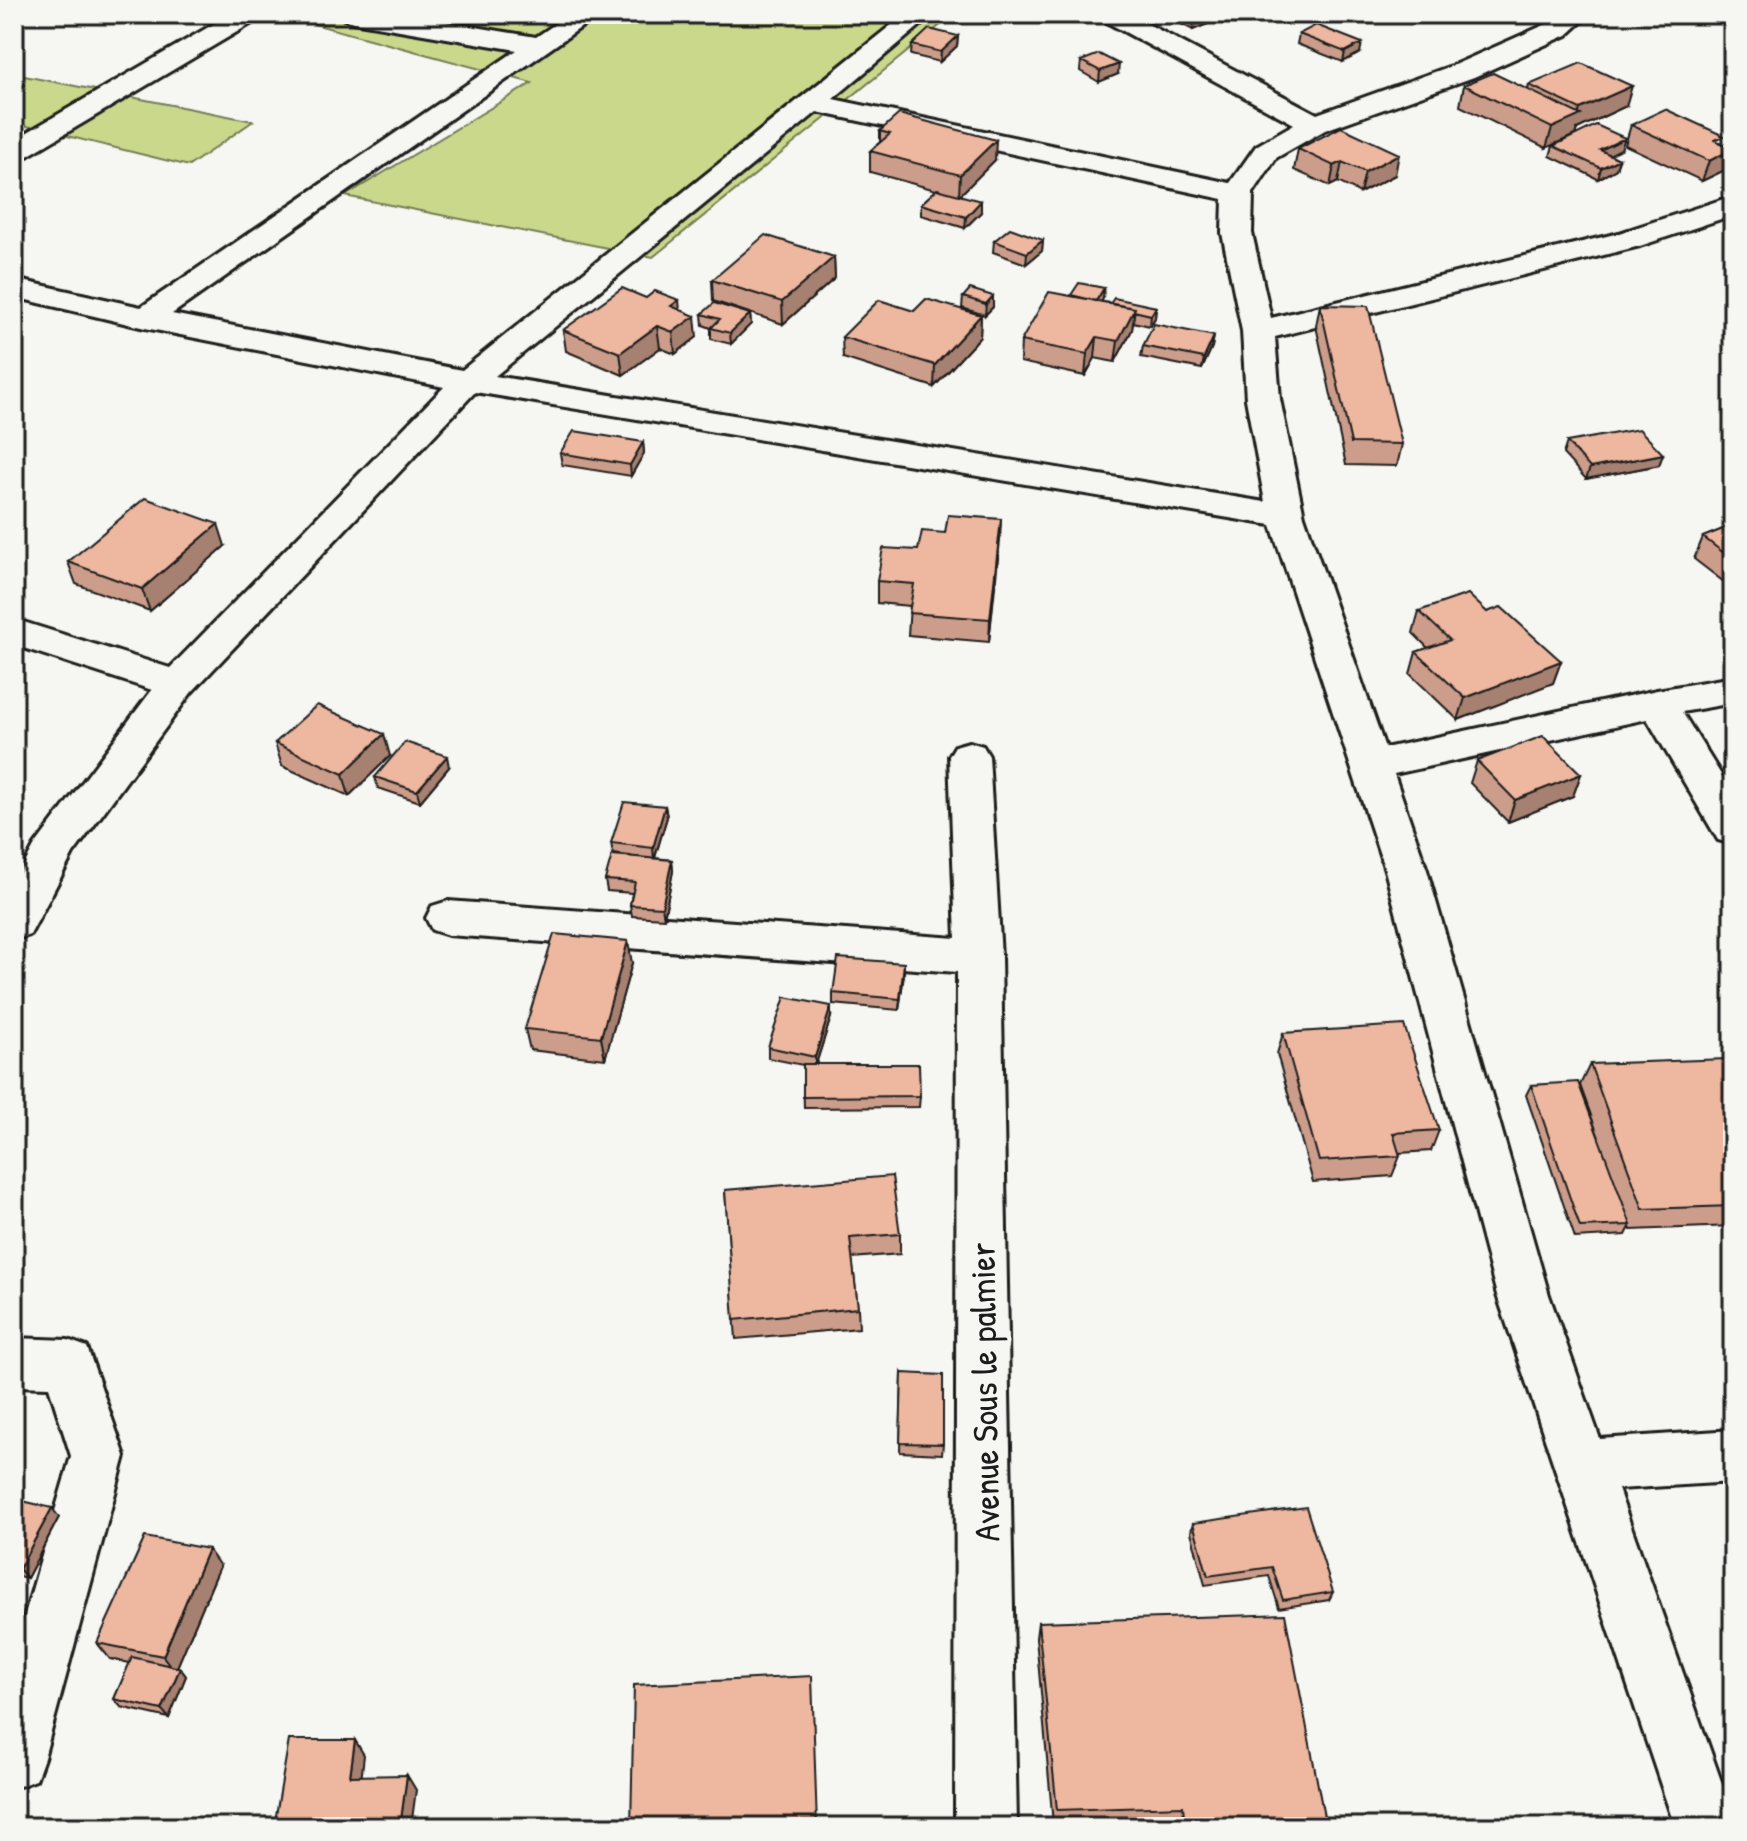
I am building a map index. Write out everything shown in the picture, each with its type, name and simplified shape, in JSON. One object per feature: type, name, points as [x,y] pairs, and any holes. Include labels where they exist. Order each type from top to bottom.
[{"type":"street","points":[[14,152],[250,14]]},
{"type":"street","points":[[353,14],[540,46]]},
{"type":"street","points":[[145,318],[587,14]]},
{"type":"street","points":[[14,923],[56,845],[177,684],[466,383],[921,14]]},
{"type":"street","points":[[1110,14],[1315,124]]},
{"type":"street","points":[[1577,14],[1558,29],[1464,71],[1315,124],[1266,152],[1238,193],[1237,233],[1258,331],[1263,399],[1286,516],[1406,870],[1523,1295],[1706,1827]]},
{"type":"street","points":[[811,103],[1238,193]]},
{"type":"street","points":[[1258,331],[1629,240],[1733,205]]},
{"type":"street","points":[[14,288],[145,318],[466,383],[1286,516]]},
{"type":"street","points":[[14,632],[177,684]]},
{"type":"street","points":[[1370,765],[1657,703],[1733,690]]},
{"type":"street","points":[[1657,703],[1733,829]]},
{"type":"street","name":"Avenue Sous le palmier","points":[[969,756],[979,957],[986,1827]]},
{"type":"street","points":[[448,918],[979,957]]},
{"type":"street","points":[[14,1362],[68,1364],[98,1456],[14,1758]]},
{"type":"street","points":[[1581,1466],[1733,1456]]},
{"type":"green space","points":[[277,14],[954,14],[653,257],[345,196],[532,83]]},
{"type":"green space","points":[[14,74],[253,121],[189,166],[14,123]]},
{"type":"building","points":[[1316,25],[1362,43],[1345,52],[1299,34]]},
{"type":"building","points":[[929,29],[958,36],[941,52],[912,45]]},
{"type":"building","points":[[1099,54],[1119,64],[1100,71],[1081,61]]},
{"type":"building","points":[[1581,63],[1632,86],[1580,109],[1529,85]]},
{"type":"building","points":[[1493,73],[1581,115],[1552,128],[1464,85]]},
{"type":"building","points":[[1665,109],[1724,136],[1715,140],[1733,149],[1709,161],[1631,125]]},
{"type":"building","points":[[899,114],[996,140],[960,175],[870,151],[890,134],[880,131]]},
{"type":"building","points":[[1596,125],[1625,138],[1600,150],[1619,159],[1601,168],[1553,146]]},
{"type":"building","points":[[1341,127],[1399,154],[1365,172],[1342,162],[1334,166],[1298,149]]},
{"type":"building","points":[[937,189],[981,201],[966,217],[921,204]]},
{"type":"building","points":[[1010,228],[1043,240],[1027,253],[994,241]]},
{"type":"building","points":[[765,235],[834,257],[782,302],[712,280]]},
{"type":"building","points":[[1079,283],[1104,288],[1096,301],[1071,295]]},
{"type":"building","points":[[622,288],[646,298],[655,291],[679,300],[671,306],[695,316],[673,332],[657,326],[620,353],[563,330]]},
{"type":"building","points":[[970,289],[993,296],[986,304],[963,297]]},
{"type":"building","points":[[1049,292],[1135,308],[1118,341],[1097,337],[1087,354],[1021,341]]},
{"type":"building","points":[[1114,298],[1156,307],[1151,315],[1134,311],[1135,308],[1110,304]]},
{"type":"building","points":[[926,299],[981,315],[935,365],[842,337],[879,300],[914,311]]},
{"type":"building","points":[[714,303],[750,314],[730,333],[711,328],[720,319],[702,314]]},
{"type":"building","points":[[1320,305],[1368,306],[1402,444],[1351,443]]},
{"type":"building","points":[[1154,324],[1214,336],[1204,358],[1143,346]]},
{"type":"building","points":[[1639,429],[1663,454],[1590,468],[1567,442]]},
{"type":"building","points":[[574,431],[643,442],[630,465],[560,453]]},
{"type":"building","points":[[145,498],[218,524],[142,589],[68,562]]},
{"type":"building","points":[[948,515],[1001,519],[990,619],[909,613],[914,584],[877,581],[883,548],[918,550],[922,531],[945,533]]},
{"type":"building","points":[[1733,525],[1733,560],[1703,537]]},
{"type":"building","points":[[1468,594],[1487,612],[1501,607],[1561,661],[1465,698],[1416,652],[1450,640],[1419,611]]},
{"type":"building","points":[[317,705],[384,734],[343,774],[275,743]]},
{"type":"building","points":[[1543,736],[1581,774],[1515,800],[1477,761]]},
{"type":"building","points":[[405,742],[447,756],[417,791],[375,777]]},
{"type":"building","points":[[624,802],[665,806],[653,848],[611,843]]},
{"type":"building","points":[[612,855],[672,860],[662,907],[630,905],[635,882],[605,880]]},
{"type":"building","points":[[554,934],[628,941],[601,1037],[525,1029]]},
{"type":"building","points":[[838,958],[904,963],[900,999],[833,993]]},
{"type":"building","points":[[785,997],[831,1006],[815,1057],[768,1047]]},
{"type":"building","points":[[1404,1025],[1439,1130],[1393,1133],[1400,1156],[1319,1161],[1283,1033]]},
{"type":"building","points":[[1727,1059],[1733,1073],[1733,1206],[1643,1209],[1590,1064]]},
{"type":"building","points":[[803,1064],[919,1064],[920,1096],[803,1097]]},
{"type":"building","points":[[1578,1082],[1631,1225],[1580,1227],[1531,1085]]},
{"type":"building","points":[[892,1176],[900,1234],[850,1238],[858,1308],[734,1320],[725,1190]]},
{"type":"building","points":[[902,1373],[943,1375],[943,1444],[900,1443]]},
{"type":"building","points":[[14,1499],[52,1508],[19,1569],[14,1568]]},
{"type":"building","points":[[1306,1507],[1333,1592],[1283,1600],[1272,1567],[1208,1576],[1193,1523]]},
{"type":"building","points":[[145,1537],[208,1549],[163,1656],[97,1643]]},
{"type":"building","points":[[1285,1614],[1325,1822],[1185,1826],[1183,1806],[1057,1810],[1038,1622]]},
{"type":"building","points":[[132,1657],[180,1668],[162,1710],[114,1699]]},
{"type":"building","points":[[812,1676],[817,1827],[631,1827],[634,1685]]},
{"type":"building","points":[[289,1740],[355,1740],[350,1776],[407,1775],[400,1827],[274,1827]]}]
